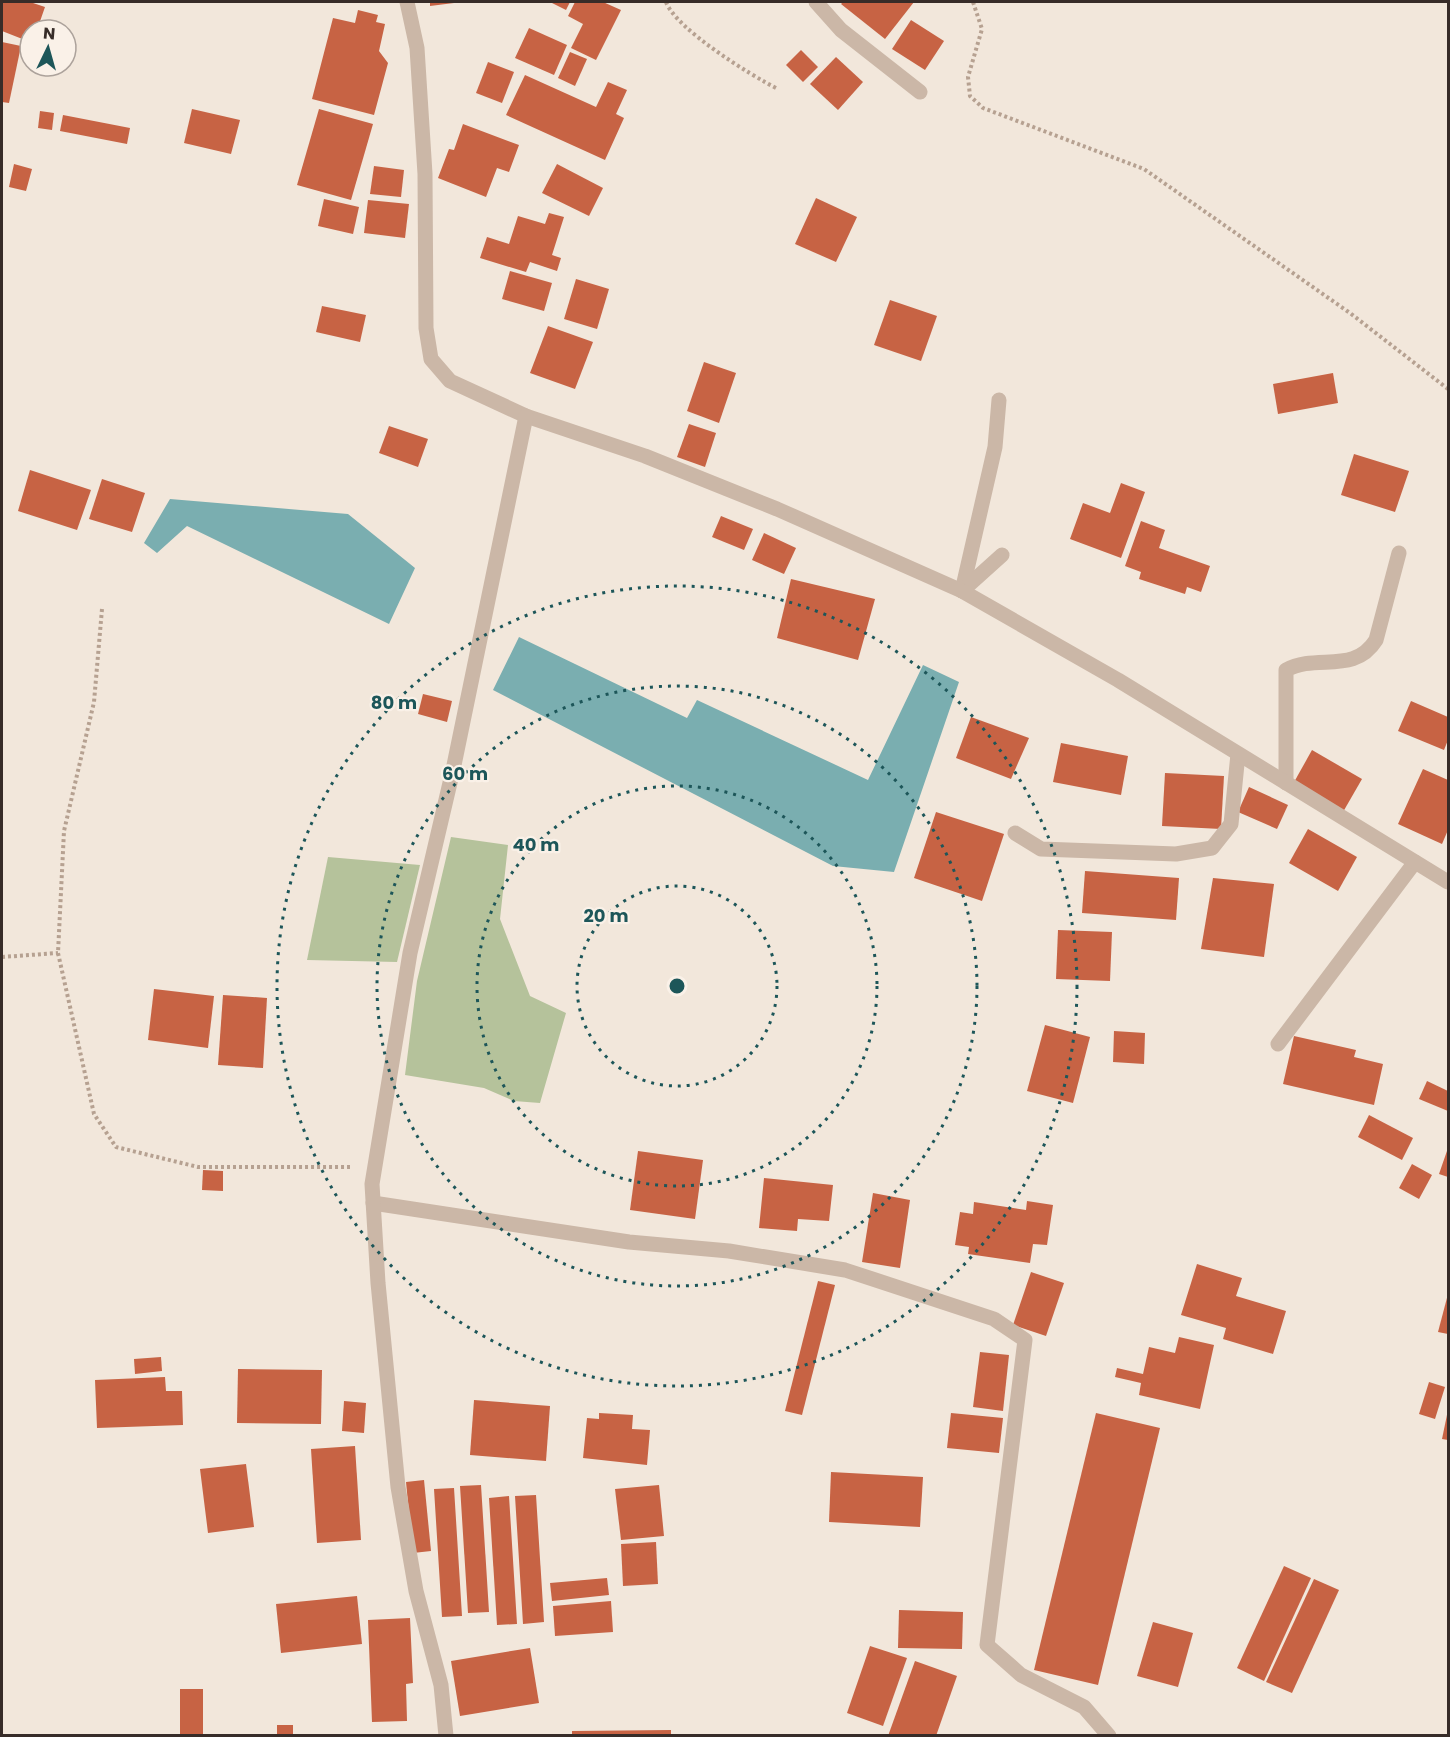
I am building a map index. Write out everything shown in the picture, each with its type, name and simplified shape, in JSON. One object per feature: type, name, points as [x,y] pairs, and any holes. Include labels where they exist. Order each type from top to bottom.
[{"type":"street","points":[[407,2],[417,48],[425,174],[426,328],[431,359],[450,381],[526,416],[645,456],[766,505],[962,591],[1118,680],[1449,882]]},
{"type":"street","points":[[816,2],[841,30],[920,92]]},
{"type":"street","points":[[962,591],[995,447],[999,400]]},
{"type":"street","points":[[446,1736],[441,1685],[416,1591],[398,1487],[373,1203],[374,1167],[410,953],[453,770],[526,416]]},
{"type":"street","points":[[1286,783],[1286,670],[1296,665],[1356,660],[1368,652],[1376,640],[1399,553]]},
{"type":"street","points":[[962,591],[1002,555]]},
{"type":"street","points":[[1015,833],[1041,849],[1176,854],[1212,848],[1231,824],[1238,754]]},
{"type":"street","points":[[1278,1044],[1415,862]]},
{"type":"street","points":[[373,1203],[629,1242],[729,1251],[845,1270],[994,1319],[1025,1341],[987,1645],[1021,1675],[1084,1707],[1109,1736]]},
{"type":"path","points":[[666,2],[670,13],[746,73],[778,89]]},
{"type":"path","points":[[973,2],[982,29],[968,77],[970,96],[983,108],[1144,169],[1350,313],[1449,389]]},
{"type":"path","points":[[102,609],[93,702],[63,831],[58,953],[94,1114],[116,1147],[198,1167],[374,1167]]},
{"type":"path","points":[[2,957],[58,953]]},
{"type":"green space","points":[[451,837],[508,845],[500,919],[530,996],[566,1013],[540,1103],[514,1101],[484,1088],[405,1075],[417,981]]},
{"type":"green space","points":[[328,857],[420,865],[397,962],[307,960]]},
{"type":"water","points":[[170,499],[348,514],[415,568],[389,624],[187,526],[157,553],[144,543]]},
{"type":"water","points":[[519,637],[687,718],[697,700],[868,780],[923,665],[959,682],[894,872],[833,866],[493,690]]},
{"type":"building","points":[[2,2],[30,2],[45,7],[41,18],[18,18],[18,37],[2,31]]},
{"type":"building","points":[[430,2],[454,2],[454,3],[430,6]]},
{"type":"building","points":[[550,2],[570,2],[566,10]]},
{"type":"building","points":[[575,2],[603,2],[621,10],[596,60],[571,48],[583,24],[568,16]]},
{"type":"building","points":[[843,2],[914,2],[885,39],[841,4]]},
{"type":"building","points":[[358,10],[378,15],[376,22],[385,24],[379,51],[388,63],[374,115],[312,99],[333,18],[355,23]]},
{"type":"building","points":[[911,20],[944,41],[925,70],[892,49]]},
{"type":"building","points":[[529,28],[567,45],[554,75],[515,58]]},
{"type":"building","points":[[2,42],[18,45],[18,60],[9,103],[2,102]]},
{"type":"building","points":[[801,50],[818,67],[803,82],[786,65]]},
{"type":"building","points":[[570,52],[587,59],[575,86],[558,78]]},
{"type":"building","points":[[836,57],[863,82],[838,110],[810,84]]},
{"type":"building","points":[[488,62],[514,72],[502,103],[476,93]]},
{"type":"building","points":[[525,75],[596,107],[608,82],[627,90],[616,114],[624,118],[605,160],[506,115]]},
{"type":"building","points":[[192,109],[240,120],[231,154],[184,143]]},
{"type":"building","points":[[319,109],[373,124],[351,200],[297,185]]},
{"type":"building","points":[[40,111],[54,113],[52,130],[38,128]]},
{"type":"building","points":[[63,115],[130,128],[127,144],[60,131]]},
{"type":"building","points":[[463,124],[519,145],[509,172],[497,168],[486,197],[438,178],[449,149],[454,150]]},
{"type":"building","points":[[14,164],[32,169],[26,191],[9,187]]},
{"type":"building","points":[[557,164],[603,188],[589,216],[542,193]]},
{"type":"building","points":[[374,166],[404,170],[401,197],[370,194]]},
{"type":"building","points":[[816,198],[857,217],[836,262],[795,244]]},
{"type":"building","points":[[324,199],[359,207],[353,234],[318,226]]},
{"type":"building","points":[[368,200],[409,204],[405,238],[364,233]]},
{"type":"building","points":[[549,213],[564,217],[552,255],[561,258],[557,271],[530,262],[526,272],[480,258],[487,237],[509,244],[518,216],[545,224]]},
{"type":"building","points":[[510,271],[552,283],[544,311],[502,299]]},
{"type":"building","points":[[576,279],[609,289],[597,329],[564,319]]},
{"type":"building","points":[[890,300],[937,316],[921,361],[874,345]]},
{"type":"building","points":[[322,306],[366,315],[360,342],[316,332]]},
{"type":"building","points":[[548,326],[593,342],[575,389],[530,373]]},
{"type":"building","points":[[704,362],[736,373],[719,423],[687,411]]},
{"type":"building","points":[[1333,373],[1338,403],[1278,414],[1273,384]]},
{"type":"building","points":[[689,424],[716,433],[705,467],[677,457]]},
{"type":"building","points":[[389,426],[428,439],[418,467],[379,453]]},
{"type":"building","points":[[1354,454],[1409,471],[1395,512],[1341,495]]},
{"type":"building","points":[[30,470],[91,490],[77,530],[18,511]]},
{"type":"building","points":[[102,479],[145,493],[132,532],[89,519]]},
{"type":"building","points":[[1121,483],[1145,492],[1121,558],[1070,539],[1083,503],[1110,513]]},
{"type":"building","points":[[721,516],[753,529],[744,550],[712,537]]},
{"type":"building","points":[[1141,521],[1165,530],[1159,548],[1210,566],[1201,592],[1187,587],[1185,594],[1139,579],[1141,572],[1125,566]]},
{"type":"building","points":[[764,533],[796,548],[784,574],[752,560]]},
{"type":"building","points":[[791,579],[875,599],[858,660],[777,638]]},
{"type":"building","points":[[423,694],[452,701],[447,722],[418,714]]},
{"type":"building","points":[[1411,701],[1448,717],[1448,740],[1444,750],[1398,731]]},
{"type":"building","points":[[971,717],[1029,738],[1011,779],[956,758]]},
{"type":"building","points":[[1061,743],[1128,756],[1121,795],[1053,782]]},
{"type":"building","points":[[1312,750],[1362,779],[1343,812],[1293,784]]},
{"type":"building","points":[[1423,769],[1448,780],[1448,830],[1442,844],[1398,824]]},
{"type":"building","points":[[1165,773],[1224,776],[1221,829],[1162,826]]},
{"type":"building","points":[[1249,787],[1288,805],[1277,829],[1238,812]]},
{"type":"building","points":[[936,812],[1004,834],[982,901],[914,878]]},
{"type":"building","points":[[1308,829],[1357,857],[1338,891],[1289,863]]},
{"type":"building","points":[[1085,871],[1179,878],[1176,920],[1082,913]]},
{"type":"building","points":[[1213,878],[1274,884],[1264,957],[1201,949]]},
{"type":"building","points":[[1058,930],[1112,932],[1110,981],[1056,979]]},
{"type":"building","points":[[154,989],[214,996],[208,1048],[148,1040]]},
{"type":"building","points":[[223,995],[267,998],[263,1068],[218,1065]]},
{"type":"building","points":[[1045,1025],[1090,1037],[1073,1103],[1027,1091]]},
{"type":"building","points":[[1114,1031],[1145,1033],[1144,1064],[1113,1062]]},
{"type":"building","points":[[1294,1036],[1356,1050],[1354,1057],[1383,1064],[1374,1105],[1283,1084]]},
{"type":"building","points":[[1427,1081],[1448,1091],[1448,1111],[1419,1099]]},
{"type":"building","points":[[1369,1115],[1413,1138],[1402,1160],[1358,1137]]},
{"type":"building","points":[[1448,1148],[1448,1177],[1439,1174]]},
{"type":"building","points":[[638,1151],[703,1160],[695,1219],[630,1210]]},
{"type":"building","points":[[1412,1164],[1432,1175],[1419,1199],[1399,1188]]},
{"type":"building","points":[[203,1170],[223,1171],[223,1191],[202,1190]]},
{"type":"building","points":[[764,1178],[833,1185],[829,1221],[798,1219],[797,1231],[759,1228]]},
{"type":"building","points":[[873,1193],[910,1200],[900,1268],[862,1262]]},
{"type":"building","points":[[1027,1201],[1053,1205],[1047,1245],[1033,1244],[1030,1263],[968,1254],[969,1247],[955,1245],[960,1212],[973,1214],[974,1202],[1026,1210]]},
{"type":"building","points":[[1197,1264],[1242,1278],[1236,1296],[1286,1311],[1273,1354],[1223,1339],[1226,1328],[1181,1315]]},
{"type":"building","points":[[1031,1272],[1064,1283],[1046,1336],[1013,1325]]},
{"type":"building","points":[[818,1281],[835,1285],[802,1415],[785,1411]]},
{"type":"building","points":[[1448,1294],[1448,1334],[1438,1332]]},
{"type":"building","points":[[1179,1337],[1214,1345],[1200,1409],[1139,1395],[1141,1383],[1115,1377],[1117,1368],[1143,1374],[1149,1347],[1175,1353]]},
{"type":"building","points":[[980,1352],[1009,1355],[1003,1411],[973,1407]]},
{"type":"building","points":[[161,1357],[162,1371],[135,1374],[134,1359]]},
{"type":"building","points":[[238,1369],[322,1370],[321,1424],[237,1423]]},
{"type":"building","points":[[165,1377],[166,1391],[182,1391],[183,1425],[97,1428],[95,1380]]},
{"type":"building","points":[[1429,1382],[1445,1387],[1435,1419],[1419,1414]]},
{"type":"building","points":[[474,1400],[550,1406],[546,1461],[470,1455]]},
{"type":"building","points":[[344,1401],[366,1403],[364,1433],[342,1431]]},
{"type":"building","points":[[1448,1410],[1448,1440],[1442,1439]]},
{"type":"building","points":[[599,1413],[633,1415],[632,1429],[650,1430],[647,1465],[583,1458],[587,1418],[599,1419]]},
{"type":"building","points":[[951,1413],[1003,1418],[999,1453],[947,1448]]},
{"type":"building","points":[[1096,1413],[1160,1428],[1098,1685],[1034,1670]]},
{"type":"building","points":[[355,1446],[361,1540],[317,1543],[311,1449]]},
{"type":"building","points":[[246,1464],[254,1527],[208,1533],[200,1469]]},
{"type":"building","points":[[831,1472],[923,1477],[920,1527],[829,1522]]},
{"type":"building","points":[[424,1480],[431,1551],[413,1553],[406,1482]]},
{"type":"building","points":[[481,1485],[489,1612],[468,1613],[460,1486]]},
{"type":"building","points":[[659,1485],[664,1536],[621,1540],[615,1489]]},
{"type":"building","points":[[454,1488],[462,1616],[442,1617],[434,1489]]},
{"type":"building","points":[[536,1495],[544,1622],[523,1624],[515,1496]]},
{"type":"building","points":[[509,1496],[517,1624],[497,1625],[489,1498]]},
{"type":"building","points":[[656,1542],[658,1584],[623,1586],[621,1544]]},
{"type":"building","points":[[1284,1566],[1311,1578],[1264,1681],[1237,1668]]},
{"type":"building","points":[[607,1578],[609,1595],[552,1601],[550,1583]]},
{"type":"building","points":[[1314,1579],[1339,1590],[1292,1693],[1266,1682]]},
{"type":"building","points":[[357,1596],[362,1644],[281,1653],[276,1604]]},
{"type":"building","points":[[611,1601],[613,1632],[555,1636],[553,1606]]},
{"type":"building","points":[[899,1610],[963,1612],[962,1649],[898,1648]]},
{"type":"building","points":[[410,1618],[413,1683],[406,1684],[407,1721],[372,1722],[368,1620]]},
{"type":"building","points":[[1153,1622],[1193,1633],[1178,1687],[1137,1676]]},
{"type":"building","points":[[870,1646],[907,1658],[883,1726],[847,1713]]},
{"type":"building","points":[[530,1648],[539,1703],[460,1716],[451,1661]]},
{"type":"building","points":[[915,1661],[957,1676],[936,1736],[888,1736]]},
{"type":"building","points":[[180,1689],[203,1689],[203,1736],[180,1736]]},
{"type":"building","points":[[277,1725],[293,1725],[293,1736],[277,1736]]},
{"type":"building","points":[[671,1730],[671,1736],[572,1736],[572,1731]]}]
